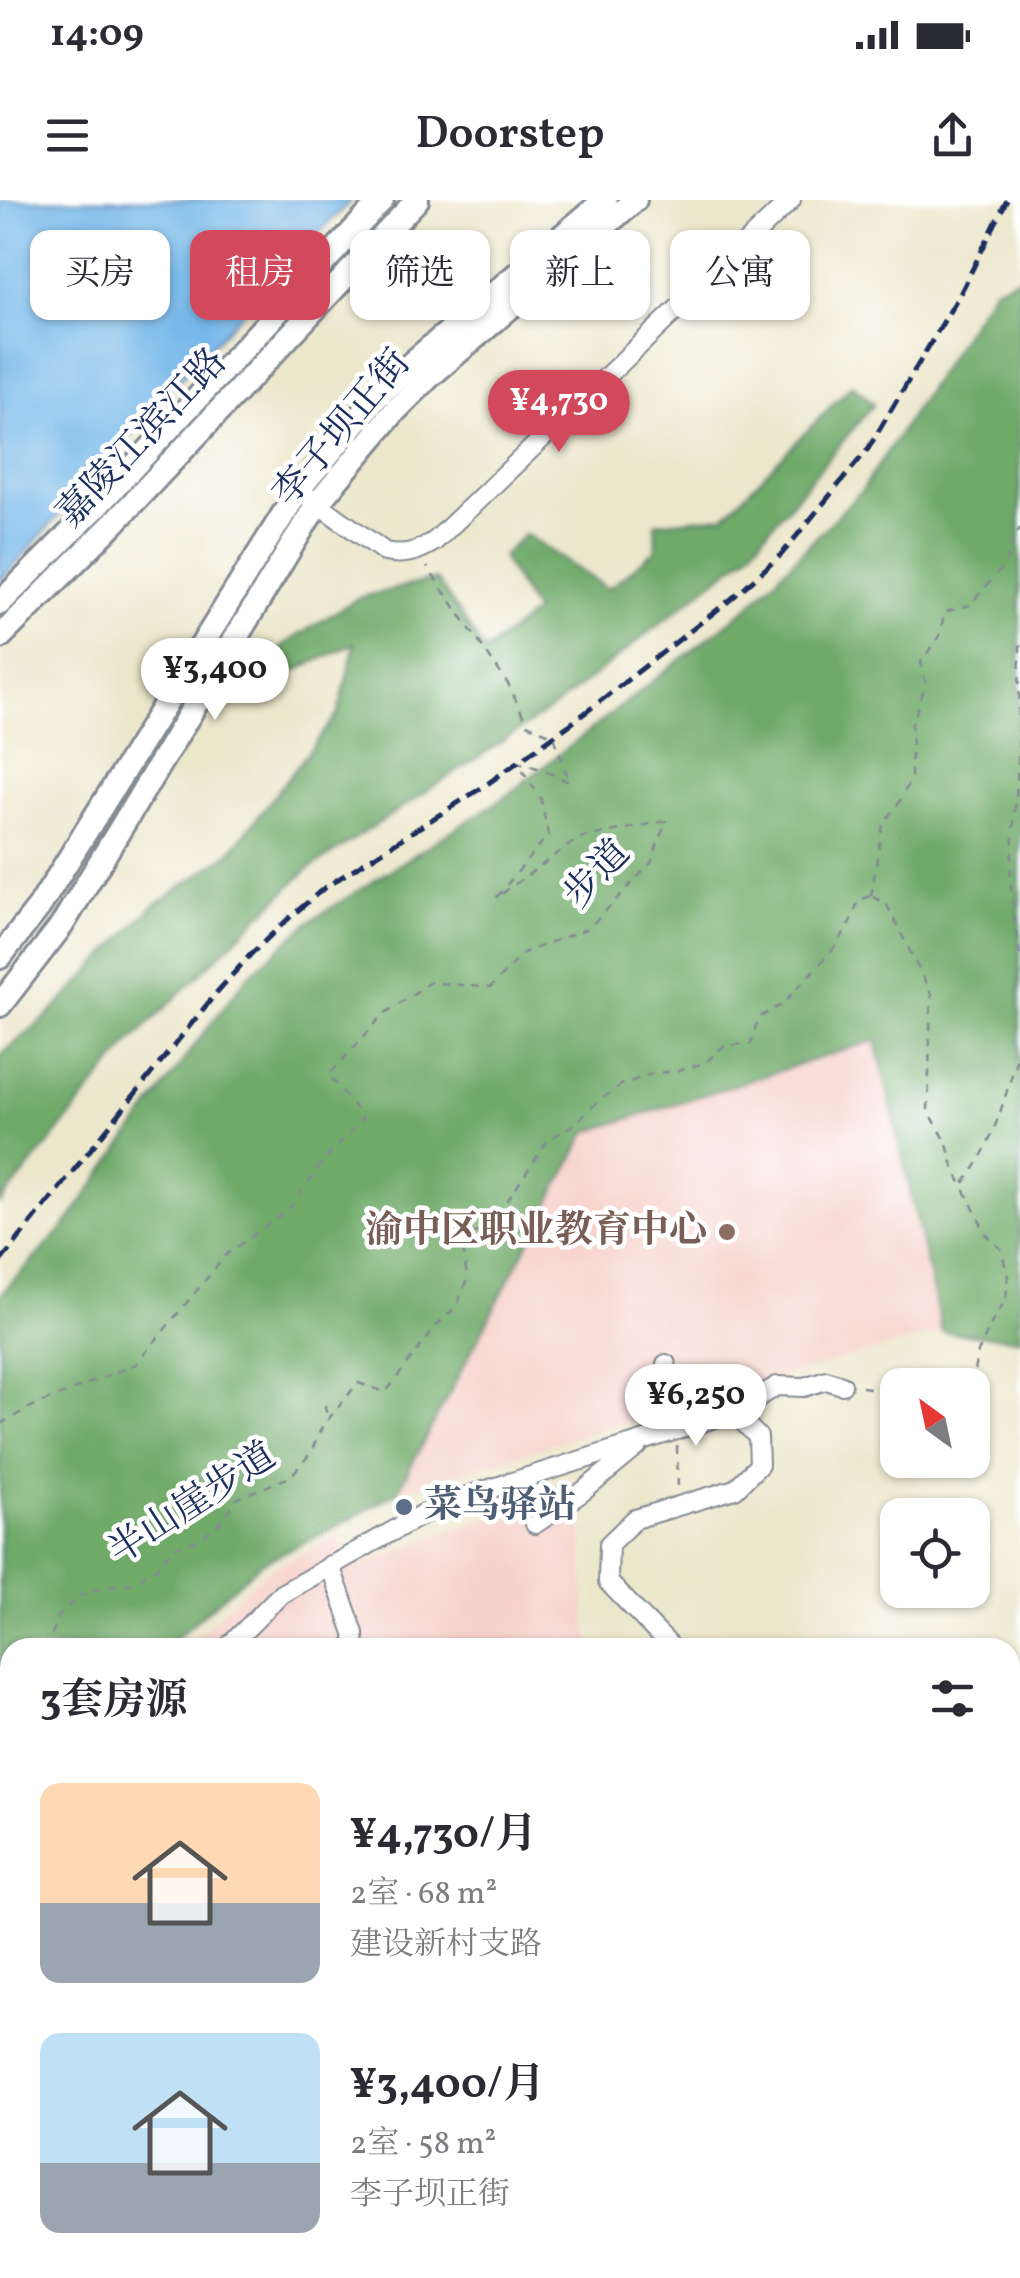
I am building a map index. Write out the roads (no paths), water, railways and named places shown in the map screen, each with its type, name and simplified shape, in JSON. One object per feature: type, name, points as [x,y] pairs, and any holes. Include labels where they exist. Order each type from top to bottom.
[{"type":"main road","name":"嘉陵江滨江路","points":[[0,602],[92,510],[382,200]]},
{"type":"main road","name":"嘉陵江滨江路","points":[[0,638],[112,525],[416,200]]},
{"type":"main road","name":"李子坝正街","points":[[0,956],[39,907],[308,497],[386,404],[414,362],[605,200]]},
{"type":"main road","name":"李子坝正街","points":[[386,404],[429,376],[636,200]]},
{"type":"main road","name":"李子坝正街","points":[[0,1005],[62,925],[308,497]]},
{"type":"street","points":[[308,497],[385,552],[417,552],[434,541],[791,200]]},
{"type":"street","points":[[666,1364],[677,1430]]},
{"type":"street","points":[[237,1638],[281,1594],[439,1505],[734,1412],[778,1386],[804,1387],[826,1380],[842,1385]]},
{"type":"street","points":[[662,1638],[608,1582],[610,1544],[635,1519],[735,1489],[759,1465],[758,1437],[734,1412]]},
{"type":"street","points":[[535,1524],[646,1440]]},
{"type":"street","points":[[330,1564],[354,1638]]},
{"type":"water","points":[[0,200],[352,200],[321,230],[190,230],[190,320],[236,320],[0,582]]},
{"type":"railway","points":[[0,1262],[217,992],[287,920],[324,888],[483,787],[572,723],[730,600],[781,555],[868,449],[961,292],[1007,200]]},
{"type":"place","name":"渝中区职业教育中心","points":[[727,1232]]},
{"type":"place","name":"菜鸟驿站","points":[[404,1507]]}]
